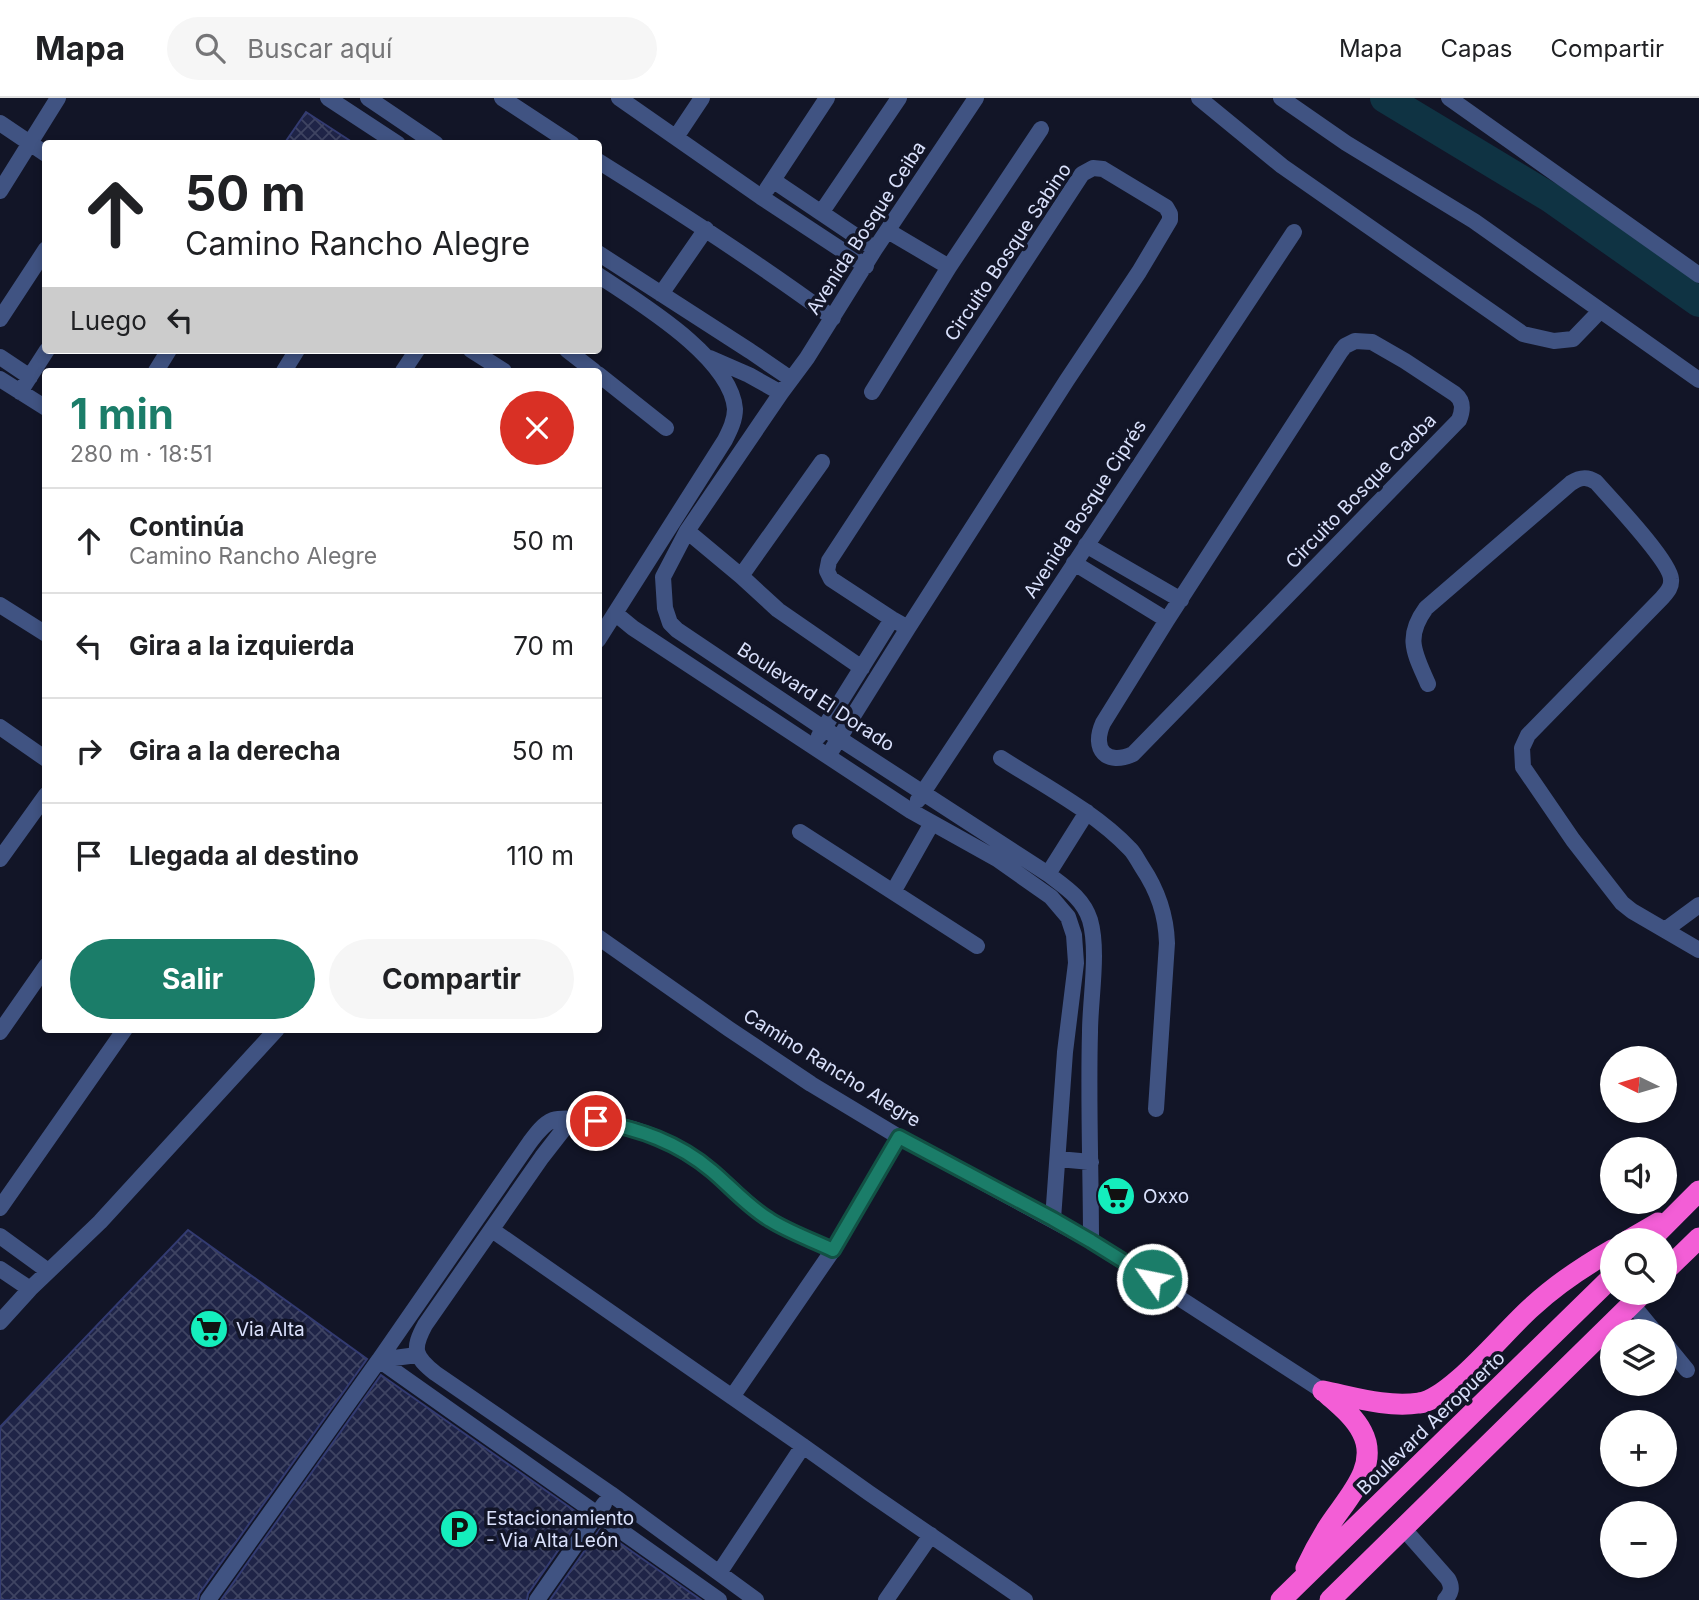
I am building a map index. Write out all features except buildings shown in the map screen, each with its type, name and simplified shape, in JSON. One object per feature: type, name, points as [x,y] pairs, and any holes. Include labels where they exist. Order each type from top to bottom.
[{"type":"highway","points":[[1662,1228],[1699,1191]]},
{"type":"highway","points":[[1650,1228],[1678,1212]]},
{"type":"highway","points":[[1677,1259],[1699,1238]]},
{"type":"highway","points":[[1323,1391],[1383,1402],[1419,1403],[1431,1400],[1454,1384],[1532,1307],[1576,1272],[1600,1257]]},
{"type":"highway","name":"Boulevard Aeropuerto","points":[[1281,1600],[1600,1290]]},
{"type":"highway","points":[[1330,1600],[1630,1305]]},
{"type":"highway","points":[[1299,1582],[1326,1530],[1358,1483],[1367,1459],[1367,1446],[1356,1421],[1323,1391]]},
{"type":"street","points":[[0,191],[58,98]]},
{"type":"street","points":[[328,98],[390,140]]},
{"type":"street","points":[[368,98],[430,140]]},
{"type":"street","points":[[502,98],[564,140]]},
{"type":"street","points":[[619,98],[866,266]]},
{"type":"street","points":[[676,137],[702,98]]},
{"type":"street","points":[[761,197],[827,98]]},
{"type":"street","points":[[821,213],[899,98]]},
{"type":"street","name":"Avenida Bosque Ceiba","points":[[786,386],[807,358],[975,98]]},
{"type":"street","points":[[1199,98],[1282,166],[1523,334],[1554,341],[1573,338],[1600,311]]},
{"type":"street","points":[[1281,98],[1346,143],[1474,221],[1699,380]]},
{"type":"street","points":[[1449,98],[1699,275]]},
{"type":"street","points":[[0,123],[42,152]]},
{"type":"street","points":[[872,392],[949,267],[1041,129]]},
{"type":"street","points":[[602,164],[706,229],[833,318]]},
{"type":"street","name":"Circuito Bosque Sabino","points":[[828,756],[1170,220],[1166,207],[1103,169],[1093,168],[1082,174],[829,561],[827,571],[831,579],[908,628]]},
{"type":"street","points":[[774,181],[875,249]]},
{"type":"street","points":[[661,294],[706,229]]},
{"type":"street","points":[[888,230],[949,267]]},
{"type":"street","name":"Avenida Bosque Ciprés","points":[[911,811],[1294,232]]},
{"type":"street","points":[[0,319],[42,255]]},
{"type":"street","points":[[602,256],[750,351],[786,386]]},
{"type":"street","points":[[602,278],[658,315],[705,355],[728,386],[735,410],[733,425],[713,461],[602,634]]},
{"type":"street","name":"Circuito Bosque Caoba","points":[[1355,341],[1372,342],[1460,398],[1462,410],[1459,420],[1133,754],[1119,757],[1104,753],[1099,748],[1098,737],[1103,723],[1167,620],[1345,346],[1355,341]]},
{"type":"street","points":[[20,392],[44,354]]},
{"type":"street","points":[[477,354],[499,368]]},
{"type":"street","points":[[572,354],[590,368]]},
{"type":"street","points":[[705,355],[750,375],[786,386]]},
{"type":"street","points":[[0,357],[30,377]]},
{"type":"street","points":[[602,377],[666,428]]},
{"type":"street","points":[[0,379],[42,406]]},
{"type":"street","name":"Boulevard El Dorado","points":[[786,386],[687,531],[663,577],[664,608],[670,623],[677,630],[1048,874],[1075,894],[1084,906],[1093,939],[1090,1054],[1091,1241]]},
{"type":"street","points":[[741,576],[822,462]]},
{"type":"street","points":[[1428,684],[1413,641],[1413,631],[1426,608],[1571,483],[1584,478],[1591,478],[1596,482],[1659,554],[1672,580],[1662,598],[1528,735],[1522,748],[1522,767],[1573,840],[1622,903],[1699,950]]},
{"type":"street","points":[[687,531],[778,610],[862,668]]},
{"type":"street","points":[[1086,545],[1181,600]]},
{"type":"street","points":[[1074,563],[1167,620]]},
{"type":"street","points":[[0,606],[42,632]]},
{"type":"street","points":[[616,614],[812,747],[911,811],[997,859],[1051,897],[1068,917],[1074,935],[1076,963],[1065,1052],[1053,1219],[1323,1391]]},
{"type":"street","points":[[812,747],[892,620]]},
{"type":"street","points":[[0,727],[42,756]]},
{"type":"street","points":[[1001,758],[1087,813],[1132,850],[1156,889],[1167,925],[1156,1109]]},
{"type":"street","points":[[0,859],[42,801]]},
{"type":"street","points":[[1048,874],[1087,813]]},
{"type":"street","points":[[892,892],[932,823]]},
{"type":"street","points":[[800,832],[977,946]]},
{"type":"street","points":[[1665,930],[1699,905]]},
{"type":"street","name":"Camino Rancho Alegre","points":[[602,940],[800,1077],[899,1137],[1053,1219]]},
{"type":"street","points":[[0,1032],[42,972]]},
{"type":"street","points":[[0,1208],[122,1033]]},
{"type":"street","points":[[0,1322],[48,1271],[100,1222],[273,1033]]},
{"type":"street","points":[[1065,1052],[1090,1054]]},
{"type":"street","points":[[208,1600],[379,1360],[476,1218],[545,1125],[554,1120],[576,1119],[645,1132],[691,1155],[770,1220],[833,1250]]},
{"type":"street","points":[[576,1119],[542,1157],[425,1325],[416,1345],[417,1355],[423,1364],[435,1373],[611,1494],[752,1599]]},
{"type":"street","points":[[732,1397],[833,1250],[899,1137]]},
{"type":"street","points":[[1058,1158],[1091,1163]]},
{"type":"street","points":[[492,1230],[1025,1600]]},
{"type":"street","points":[[0,1236],[48,1271]]},
{"type":"street","points":[[0,1269],[30,1289]]},
{"type":"street","points":[[379,1360],[417,1355]]},
{"type":"street","points":[[1677,1358],[1687,1370]]},
{"type":"street","points":[[379,1360],[719,1600]]},
{"type":"street","points":[[497,1442],[510,1424]]},
{"type":"street","points":[[719,1573],[803,1446]]},
{"type":"street","points":[[537,1600],[611,1494]]},
{"type":"street","points":[[1403,1528],[1448,1579],[1452,1587],[1445,1600]]},
{"type":"street","points":[[886,1600],[931,1535]]},
{"type":"waterway","points":[[1385,98],[1551,198],[1699,302]]},
{"type":"place","name":"Oxxo","points":[[1116,1196]]},
{"type":"place","name":"Via Alta","points":[[209,1329]]},
{"type":"place","name":"Estacionamiento - Via Alta León","points":[[459,1529]]},
{"type":"route","points":[[596,1121],[645,1132],[691,1155],[770,1220],[833,1250],[899,1137],[1053,1219],[1152,1279]]}]
